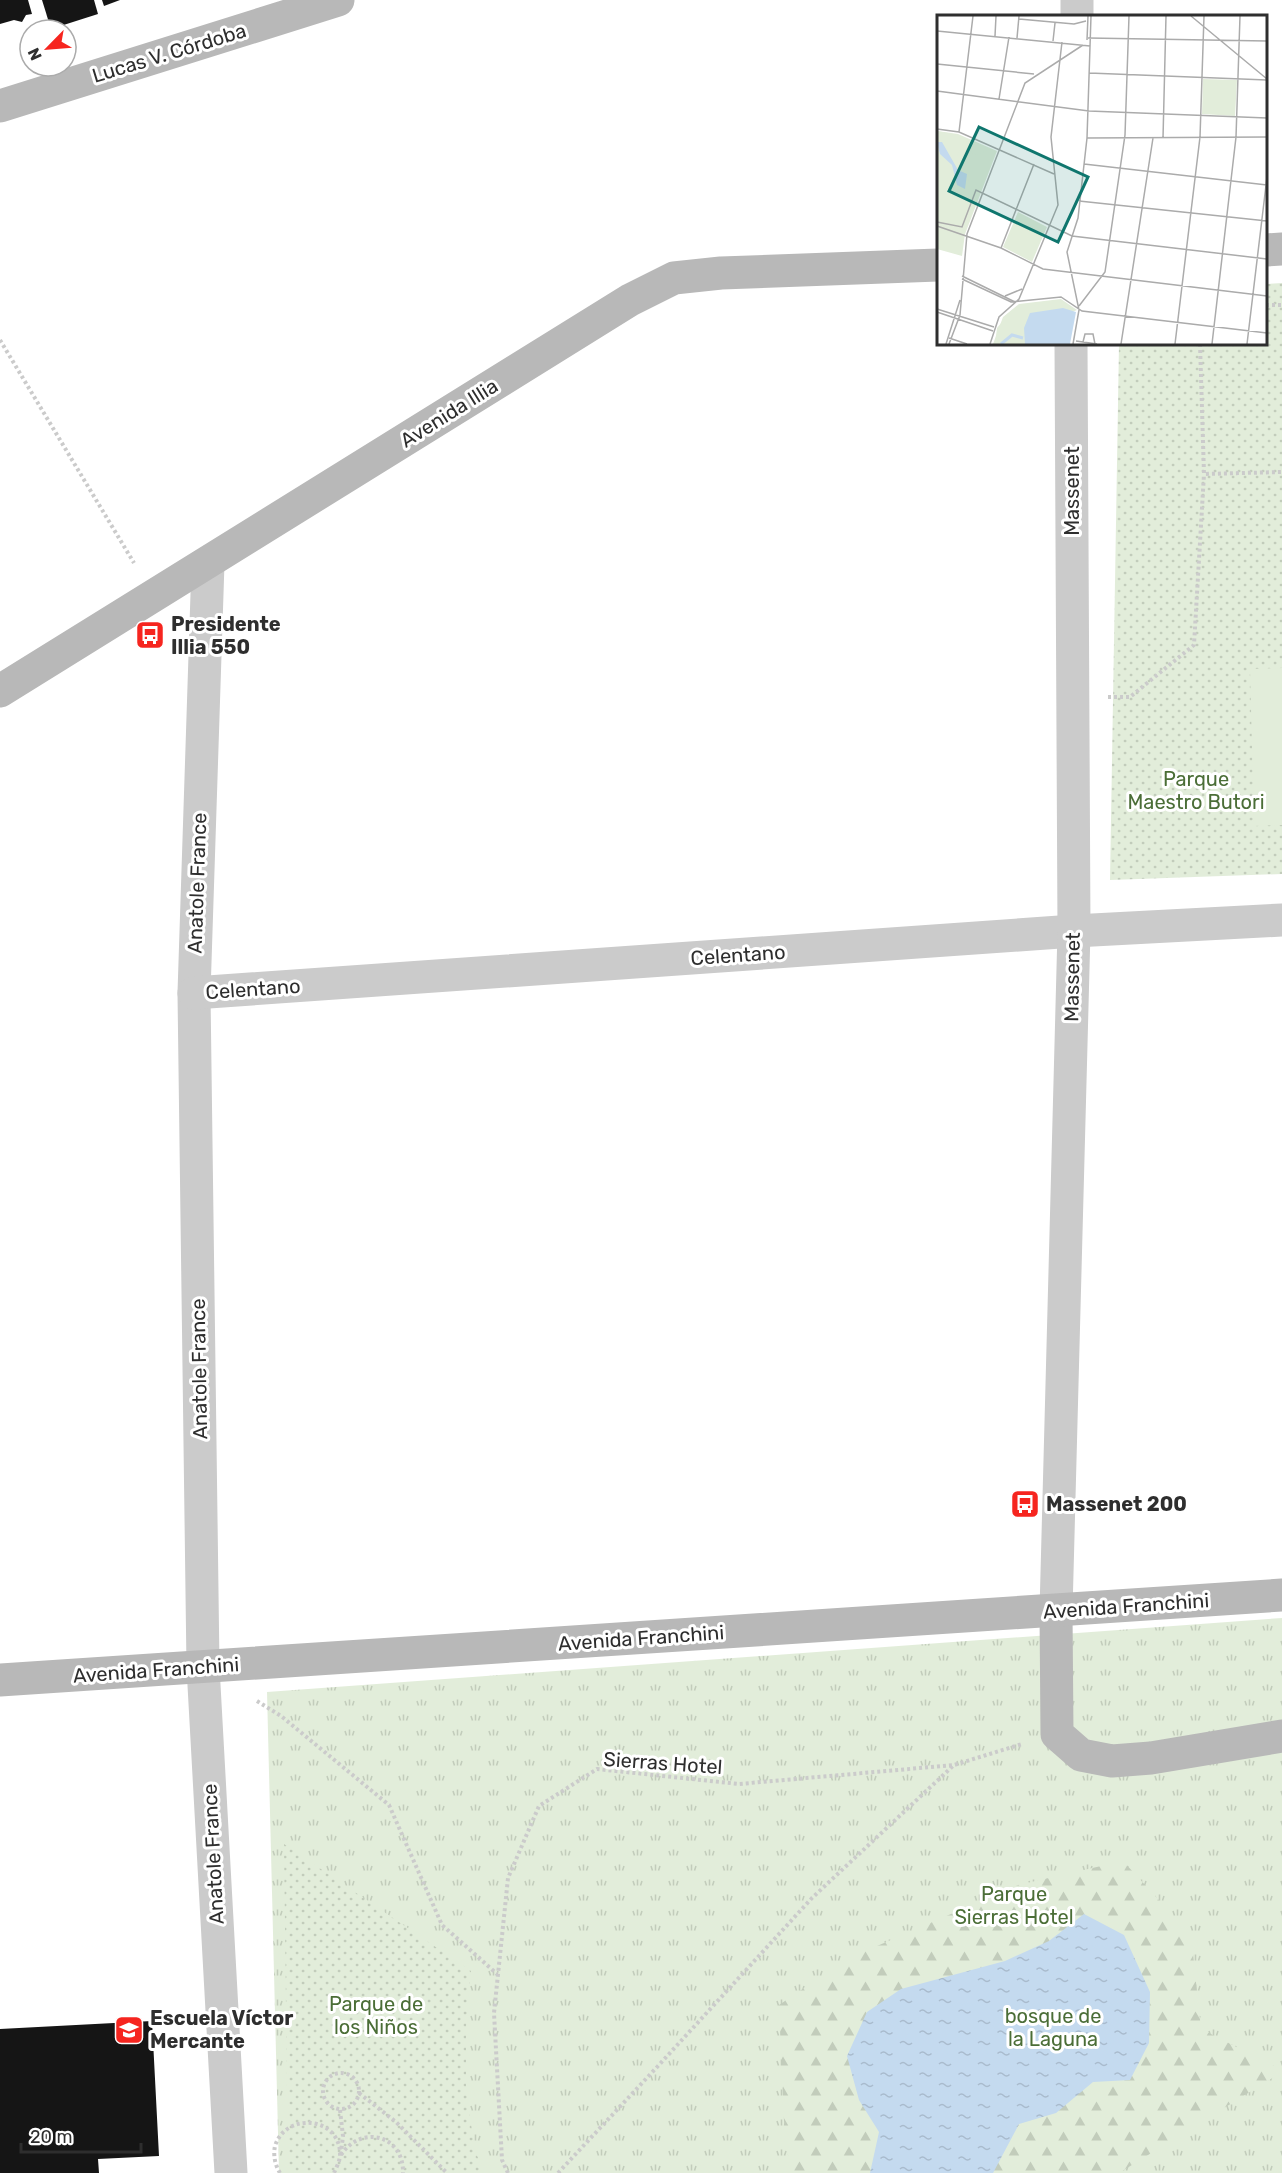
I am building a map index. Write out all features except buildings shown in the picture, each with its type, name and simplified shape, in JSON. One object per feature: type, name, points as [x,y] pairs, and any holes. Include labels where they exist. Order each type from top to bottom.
[{"type":"street","name":"Lucas V. Córdoba","points":[[0,106],[338,0]]},
{"type":"street","points":[[1267,250],[1282,249]]},
{"type":"street","name":"Avenida Illia","points":[[0,691],[630,300],[674,278],[721,273],[937,265]]},
{"type":"street","name":"Massenet","points":[[1056,1611],[1074,931],[1071,345]]},
{"type":"street","name":"Anatole France","points":[[208,563],[194,993],[203,1667],[231,2173]]},
{"type":"street","name":"Celentano","points":[[194,993],[1074,931],[1282,920]]},
{"type":"street","name":"Avenida Franchini","points":[[0,1680],[1282,1595]]},
{"type":"street","points":[[1056,1611],[1057,1734],[1081,1755],[1112,1761],[1151,1758],[1282,1736]]},
{"type":"path","points":[[1267,305],[1282,304]]},
{"type":"path","points":[[0,340],[154,596]]},
{"type":"path","points":[[1073,696],[1130,697],[1194,645],[1204,474],[1200,345]]},
{"type":"path","points":[[1204,474],[1282,472]]},
{"type":"path","points":[[252,1697],[281,1716],[389,1804],[442,1925],[498,1975]]},
{"type":"path","name":"Sierras Hotel","points":[[508,2173],[502,2160],[494,2013],[508,1878],[539,1806],[597,1769],[739,1784],[954,1765],[1057,1734]]},
{"type":"path","points":[[558,2173],[812,1898],[954,1765]]},
{"type":"path","points":[[339,2073],[351,2076],[359,2086],[355,2103],[340,2110],[330,2106],[324,2096],[324,2084],[328,2078],[339,2073]]},
{"type":"path","points":[[359,2092],[396,2122],[447,2173]]},
{"type":"path","points":[[340,2110],[343,2136],[340,2157]]},
{"type":"path","points":[[280,2173],[274,2160],[274,2149],[278,2138],[294,2124],[305,2121],[326,2128],[334,2136],[340,2157]]},
{"type":"path","points":[[336,2173],[340,2157],[346,2147],[355,2140],[367,2137],[378,2137],[397,2150],[402,2159],[403,2173]]},
{"type":"green space","name":"Parque Maestro Butori","points":[[1282,283],[1282,874],[1110,880],[1119,345],[1267,345],[1267,284]]},
{"type":"green space","points":[[1282,668],[1282,825],[1254,826],[1250,669]]},
{"type":"green space","name":"Parque Sierras Hotel","points":[[1282,1618],[1282,2173],[279,2173],[267,1692]]},
{"type":"green space","name":"Parque de los Niños","points":[[284,1844],[471,1971],[466,2027],[466,2089],[475,2152],[486,2173],[288,2173]]},
{"type":"green space","name":"bosque de la Laguna","points":[[1123,1861],[1191,1935],[1201,2029],[1282,2072],[1119,2173],[790,2173],[784,2121],[779,2005],[847,1959],[1018,1885]]},
{"type":"water","points":[[1084,1914],[1124,1935],[1150,1992],[1149,2043],[1130,2080],[1093,2082],[1056,2113],[1019,2124],[993,2173],[870,2173],[879,2132],[859,2100],[847,2056],[867,2012],[901,1989],[1005,1961],[1049,1941]]},
{"type":"place","name":"Presidente Illia 550","points":[[150,635]]},
{"type":"place","name":"Massenet 200","points":[[1025,1504]]},
{"type":"place","name":"Escuela Víctor Mercante","points":[[129,2030]]}]
